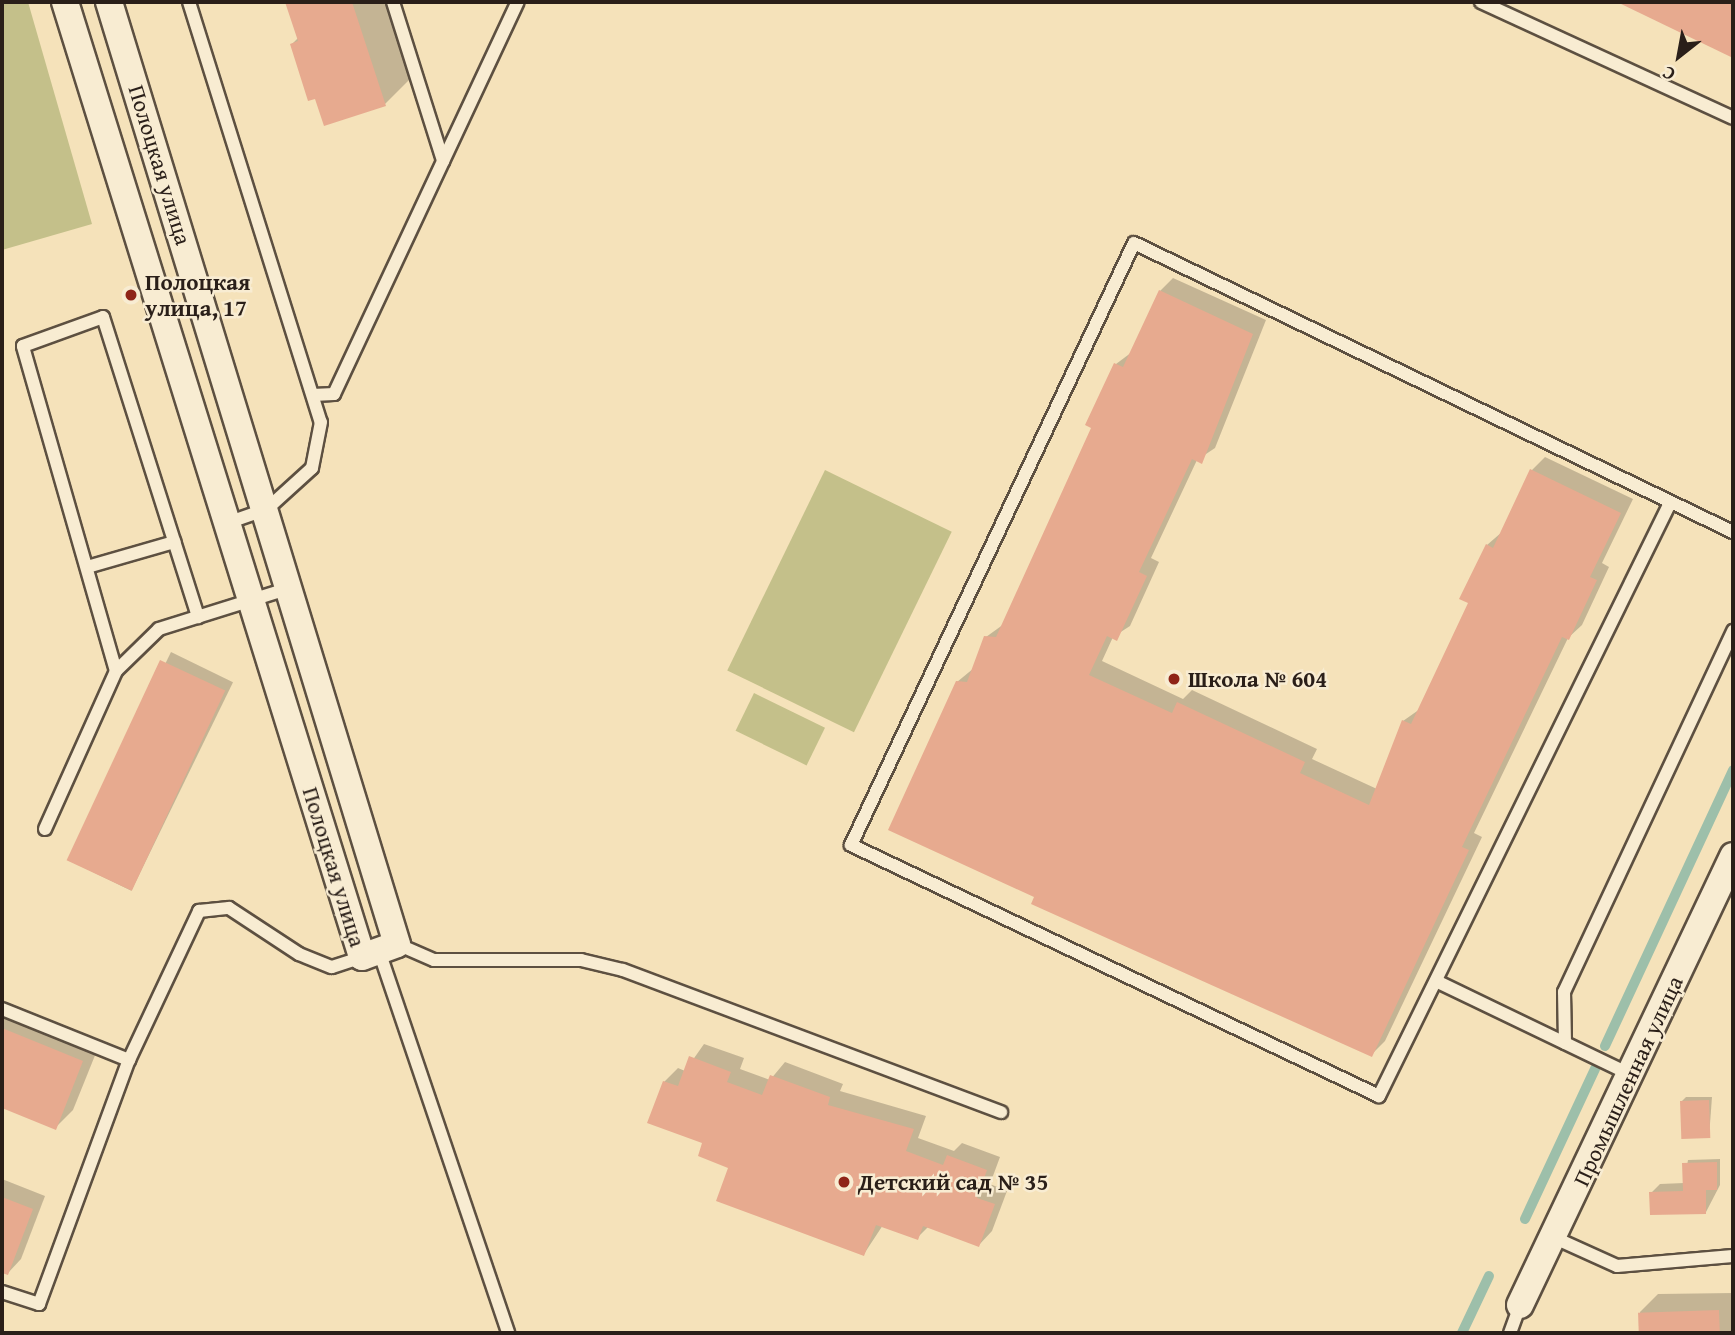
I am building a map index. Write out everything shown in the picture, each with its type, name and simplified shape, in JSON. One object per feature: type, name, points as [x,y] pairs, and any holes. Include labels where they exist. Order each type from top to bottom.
[{"type":"street","name":"Полоцкая улица","points":[[65,2],[251,601],[379,951]]},
{"type":"street","name":"Полоцкая улица","points":[[109,2],[291,588],[379,951]]},
{"type":"street","name":"Промышленная улица","points":[[1520,1306],[1555,1238],[1732,863]]},
{"type":"lane","points":[[189,2],[313,395],[320,447],[312,468],[267,509],[227,523]]},
{"type":"lane","points":[[393,2],[443,161]]},
{"type":"lane","points":[[313,395],[334,394],[518,2]]},
{"type":"lane","points":[[1481,2],[1733,118]]},
{"type":"lane","points":[[1670,503],[1379,1096],[851,845],[1134,243],[1733,531]]},
{"type":"lane","points":[[116,671],[23,346],[103,317],[198,617]]},
{"type":"lane","points":[[87,567],[174,542]]},
{"type":"lane","points":[[45,829],[116,671],[159,629],[291,588]]},
{"type":"lane","points":[[1565,1043],[1564,992],[1733,631]]},
{"type":"lane","points":[[2,1292],[38,1304],[129,1060],[200,911],[229,908],[299,954],[332,967],[379,951],[434,960],[581,960],[622,970],[1001,1112]]},
{"type":"lane","points":[[379,951],[508,1333]]},
{"type":"lane","points":[[1436,981],[1631,1075]]},
{"type":"lane","points":[[2,1009],[129,1060]]},
{"type":"lane","points":[[1555,1238],[1617,1266],[1733,1256]]},
{"type":"lane","points":[[1510,1333],[1520,1306]]},
{"type":"shaded area","points":[[2,2],[28,2],[92,224],[2,250]]},
{"type":"shaded area","points":[[825,470],[952,532],[854,732],[727,670]]},
{"type":"shaded area","points":[[754,693],[825,728],[807,765],[736,731]]},
{"type":"building","points":[[285,2],[352,2],[386,106],[324,126],[315,99],[308,101],[290,44],[298,41]]},
{"type":"building","points":[[1617,2],[1733,2],[1733,58]]},
{"type":"building","points":[[1159,290],[1253,334],[1202,464],[1192,459],[1139,572],[1147,576],[1117,641],[1107,636],[1089,675],[1172,713],[1177,702],[1305,762],[1300,773],[1369,805],[1402,720],[1411,724],[1468,603],[1459,599],[1486,544],[1493,548],[1530,469],[1621,513],[1590,577],[1597,580],[1569,640],[1562,637],[1462,847],[1469,850],[1372,1057],[1031,904],[1034,897],[888,830],[956,681],[967,682],[984,636],[996,637],[1091,428],[1085,425],[1114,363],[1123,367]]},
{"type":"building","points":[[160,660],[225,690],[132,891],[67,860]]},
{"type":"building","points":[[2,1028],[83,1061],[56,1130],[2,1108]]},
{"type":"building","points":[[689,1056],[731,1072],[727,1082],[762,1095],[770,1075],[830,1097],[828,1105],[914,1129],[906,1151],[943,1165],[947,1155],[987,1170],[977,1198],[995,1204],[979,1247],[923,1226],[918,1240],[876,1225],[864,1256],[716,1201],[728,1168],[698,1156],[702,1143],[647,1123],[663,1081],[678,1086]]},
{"type":"building","points":[[1709,1100],[1710,1138],[1681,1139],[1680,1101]]},
{"type":"building","points":[[1717,1162],[1717,1190],[1706,1190],[1706,1214],[1650,1215],[1649,1192],[1683,1191],[1682,1163]]},
{"type":"building","points":[[2,1197],[33,1209],[8,1275],[2,1273]]},
{"type":"building","points":[[1719,1310],[1720,1333],[1639,1333],[1638,1313]]},
{"type":"waterway","points":[[1605,1046],[1733,770]]},
{"type":"waterway","points":[[1525,1219],[1595,1069]]},
{"type":"waterway","points":[[1462,1333],[1489,1276]]},
{"type":"place","name":"Полоцкая улица, 17","points":[[131,295]]},
{"type":"place","name":"Школа № 604","points":[[1174,679]]},
{"type":"place","name":"Детский сад № 35","points":[[844,1182]]}]
